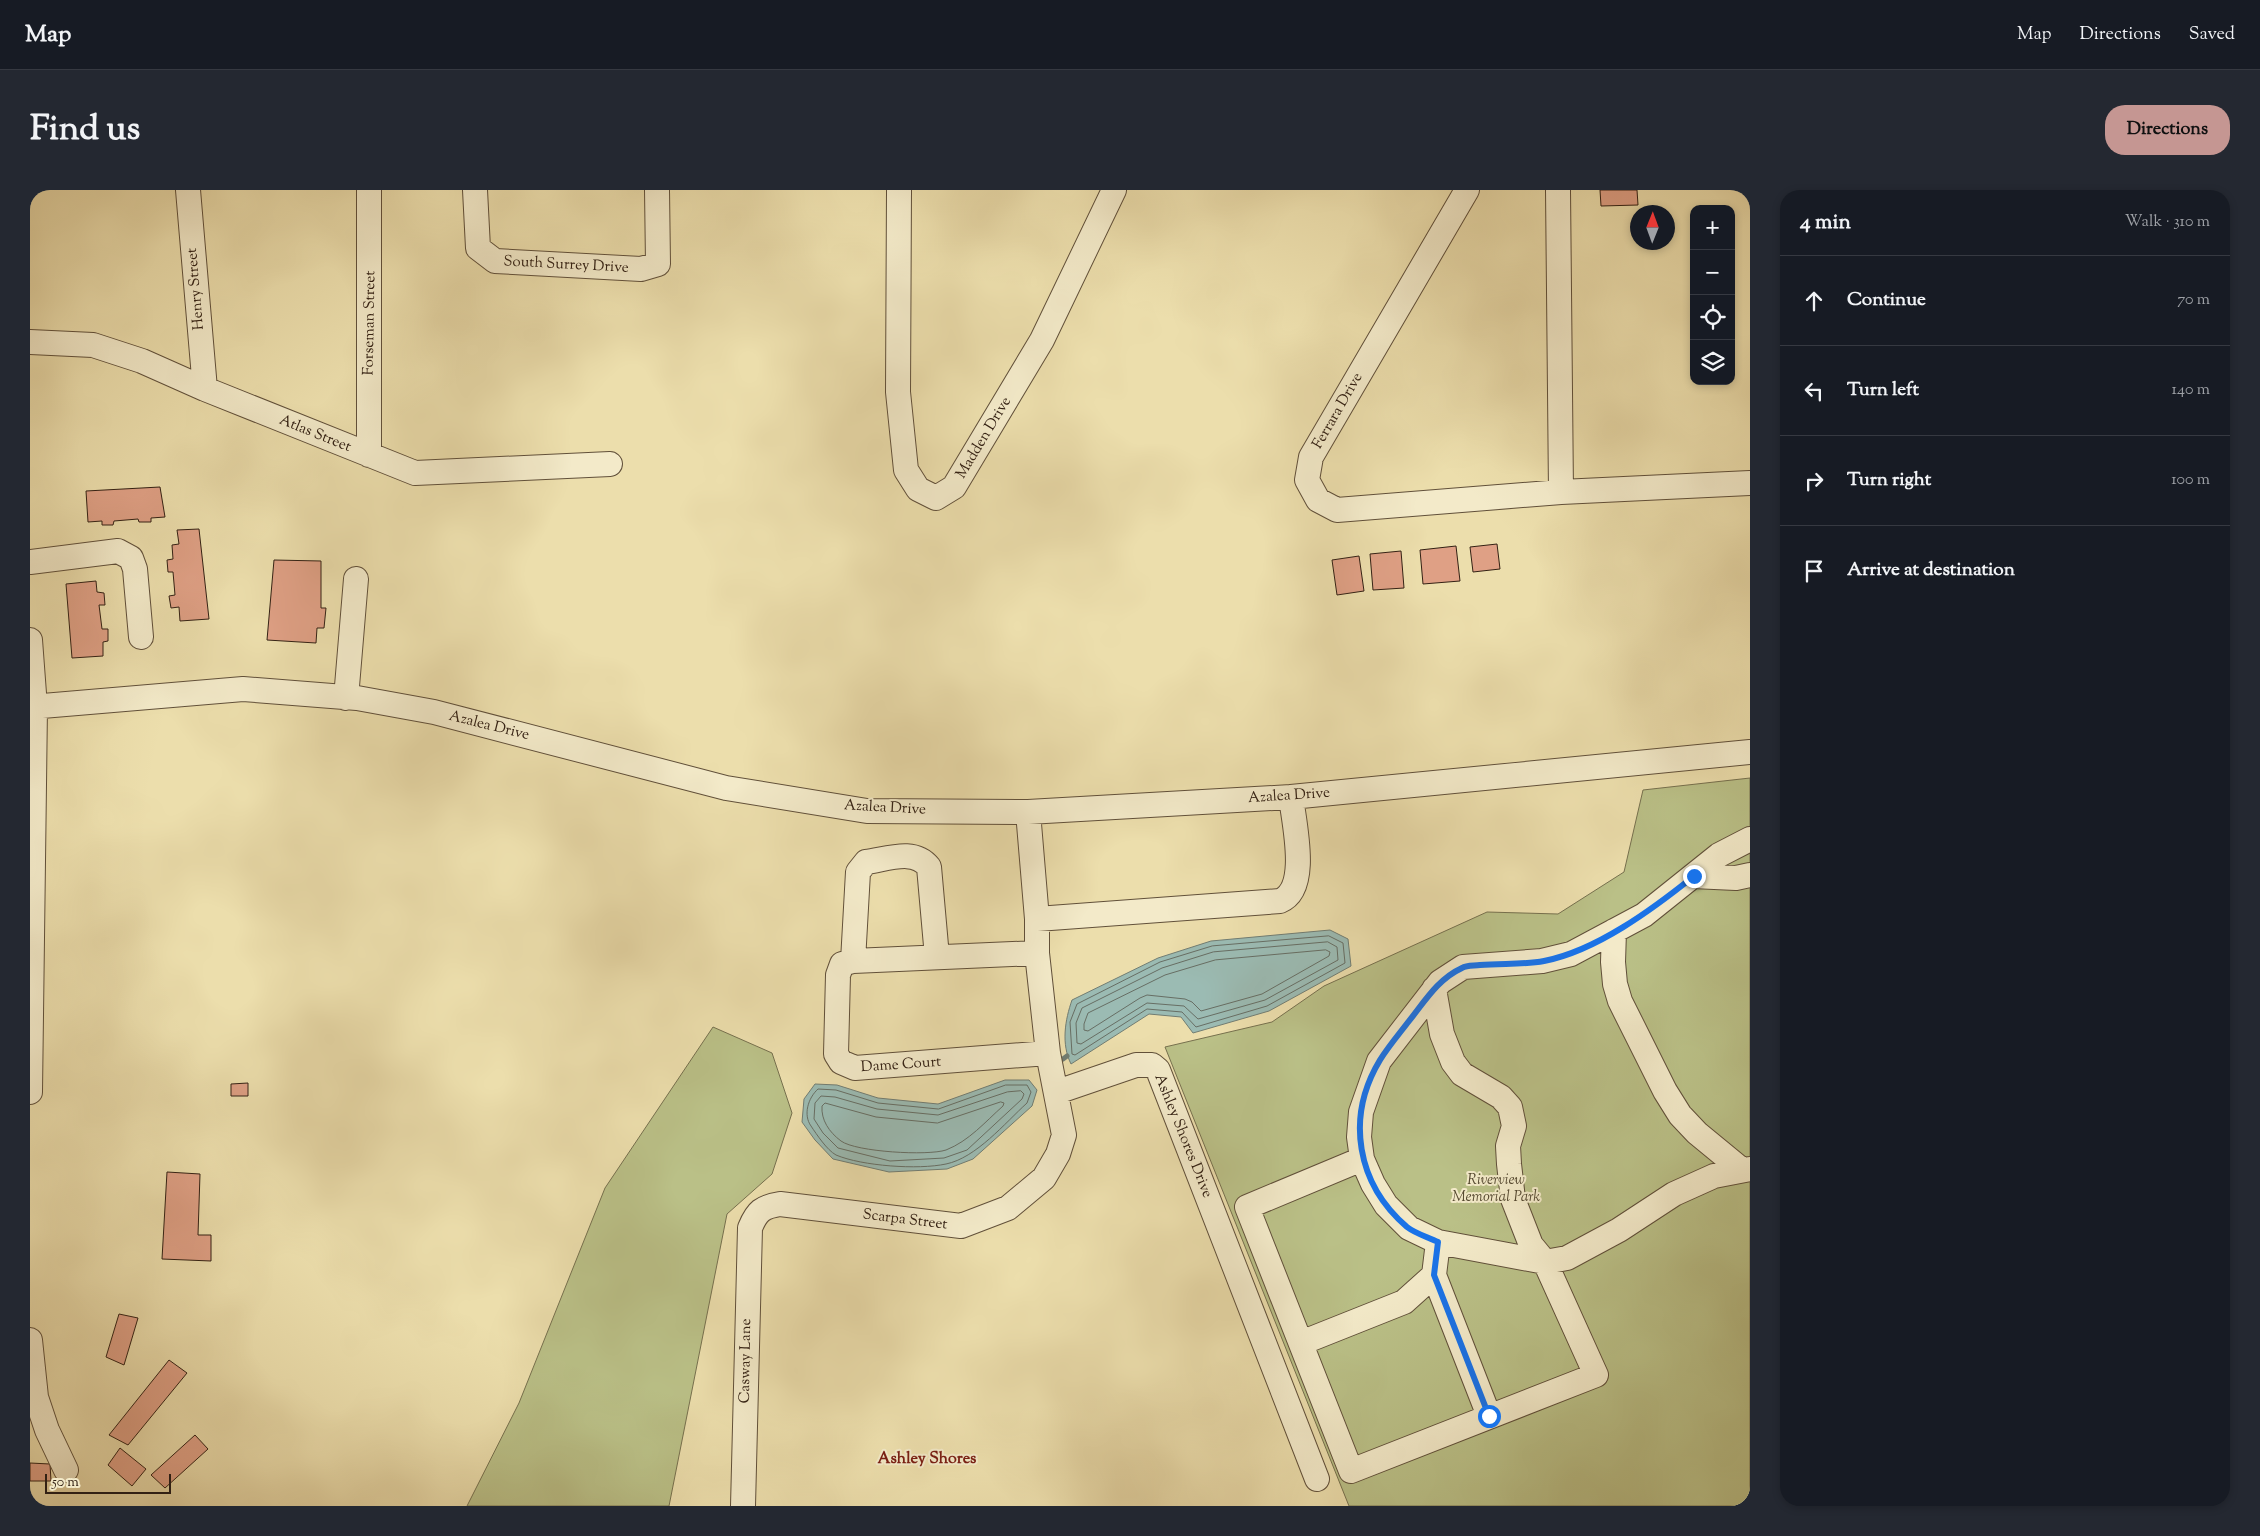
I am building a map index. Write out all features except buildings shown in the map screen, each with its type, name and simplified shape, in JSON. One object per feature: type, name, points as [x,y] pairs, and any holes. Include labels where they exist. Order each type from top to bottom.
[{"type":"street","name":"Henry Street","points":[[188,190],[205,389]]},
{"type":"street","name":"Forseman Street","points":[[369,455],[370,190]]},
{"type":"street","name":"South Surrey Drive","points":[[475,190],[478,248],[495,261],[641,269],[658,264],[657,190]]},
{"type":"street","name":"Madden Drive","points":[[899,190],[898,392],[906,470],[918,489],[936,498],[954,487],[1042,340],[1114,190]]},
{"type":"street","name":"Ferrara Drive","points":[[1467,190],[1311,457],[1307,480],[1318,500],[1337,510],[1561,492],[1750,483]]},
{"type":"street","points":[[1558,190],[1561,492]]},
{"type":"street","name":"Atlas Street","points":[[30,342],[93,345],[142,361],[205,389],[415,473],[610,464]]},
{"type":"street","points":[[30,562],[118,551],[131,558],[135,569],[141,637]]},
{"type":"street","points":[[346,698],[356,580]]},
{"type":"street","points":[[30,640],[32,707],[30,1092]]},
{"type":"street","name":"Azalea Drive","points":[[32,707],[243,689],[346,698],[434,712],[736,790],[867,811],[1028,812],[1291,797],[1750,752]]},
{"type":"street","points":[[1037,919],[1280,901],[1287,898],[1293,890],[1298,874],[1291,797]]},
{"type":"street","points":[[1028,812],[1037,919],[1037,954],[1048,1053],[1057,1092]]},
{"type":"street","points":[[1746,1170],[1714,1176],[1682,1190],[1619,1230],[1567,1258],[1545,1262],[1438,1242],[1409,1228],[1386,1206],[1373,1184],[1362,1159],[1359,1137],[1361,1112],[1379,1061],[1440,982],[1463,967],[1542,962],[1571,954],[1644,915],[1720,855],[1750,839]]},
{"type":"street","points":[[937,957],[929,867],[922,859],[910,855],[866,862],[858,872],[853,961],[1037,954]]},
{"type":"street","points":[[1694,876],[1736,878],[1750,875]]},
{"type":"street","points":[[1614,931],[1613,962],[1615,984],[1620,1001],[1665,1091],[1680,1115],[1697,1133],[1746,1170]]},
{"type":"street","name":"Dame Court","points":[[853,961],[842,964],[838,975],[836,1054],[841,1062],[854,1068],[1048,1053]]},
{"type":"street","points":[[1362,1159],[1247,1207],[1351,1471],[1596,1375],[1545,1262],[1531,1245],[1512,1199],[1508,1146],[1514,1126],[1510,1108],[1500,1097],[1462,1074],[1453,1062],[1442,1034],[1434,989]]},
{"type":"street","name":"Ashley Shores Drive","points":[[1057,1092],[1136,1065],[1152,1065],[1158,1070],[1317,1479]]},
{"type":"street","name":"Scarpa Street","points":[[754,1216],[766,1207],[780,1204],[961,1226],[1008,1208],[1044,1178],[1058,1154],[1064,1135],[1057,1092]]},
{"type":"street","name":"Casway Lane","points":[[743,1506],[750,1228],[754,1216]]},
{"type":"street","points":[[1438,1242],[1434,1275],[1489,1416]]},
{"type":"street","points":[[1301,1343],[1404,1302],[1434,1275]]},
{"type":"street","points":[[30,1340],[36,1398],[47,1430],[66,1470]]},
{"type":"green space","name":"Riverview Memorial Park","points":[[1750,778],[1750,1506],[1349,1506],[1165,1047],[1272,1022],[1324,986],[1487,912],[1558,914],[1624,872],[1643,790]]},
{"type":"green space","points":[[713,1027],[772,1053],[792,1113],[772,1174],[727,1214],[669,1506],[467,1506],[519,1403],[605,1188]]},
{"type":"water","points":[[1330,930],[1348,939],[1351,966],[1269,1011],[1193,1033],[1181,1017],[1149,1014],[1071,1064],[1066,1048],[1065,1032],[1072,1000],[1158,958],[1211,941]]},
{"type":"water","points":[[1005,1080],[1029,1080],[1037,1090],[1032,1106],[973,1159],[947,1169],[889,1172],[833,1159],[815,1140],[802,1122],[804,1099],[815,1084],[837,1085],[878,1098],[938,1104]]},
{"type":"waterway","points":[[1063,1059],[1067,1056]]},
{"type":"district","name":"Ashley Shores","points":[[927,1459]]},
{"type":"route","points":[[1489,1416],[1434,1275],[1438,1242],[1409,1228],[1386,1206],[1373,1184],[1362,1159],[1359,1137],[1361,1112],[1366,1093],[1379,1061],[1440,982],[1463,967],[1542,962],[1571,954],[1644,915],[1694,876]]}]
